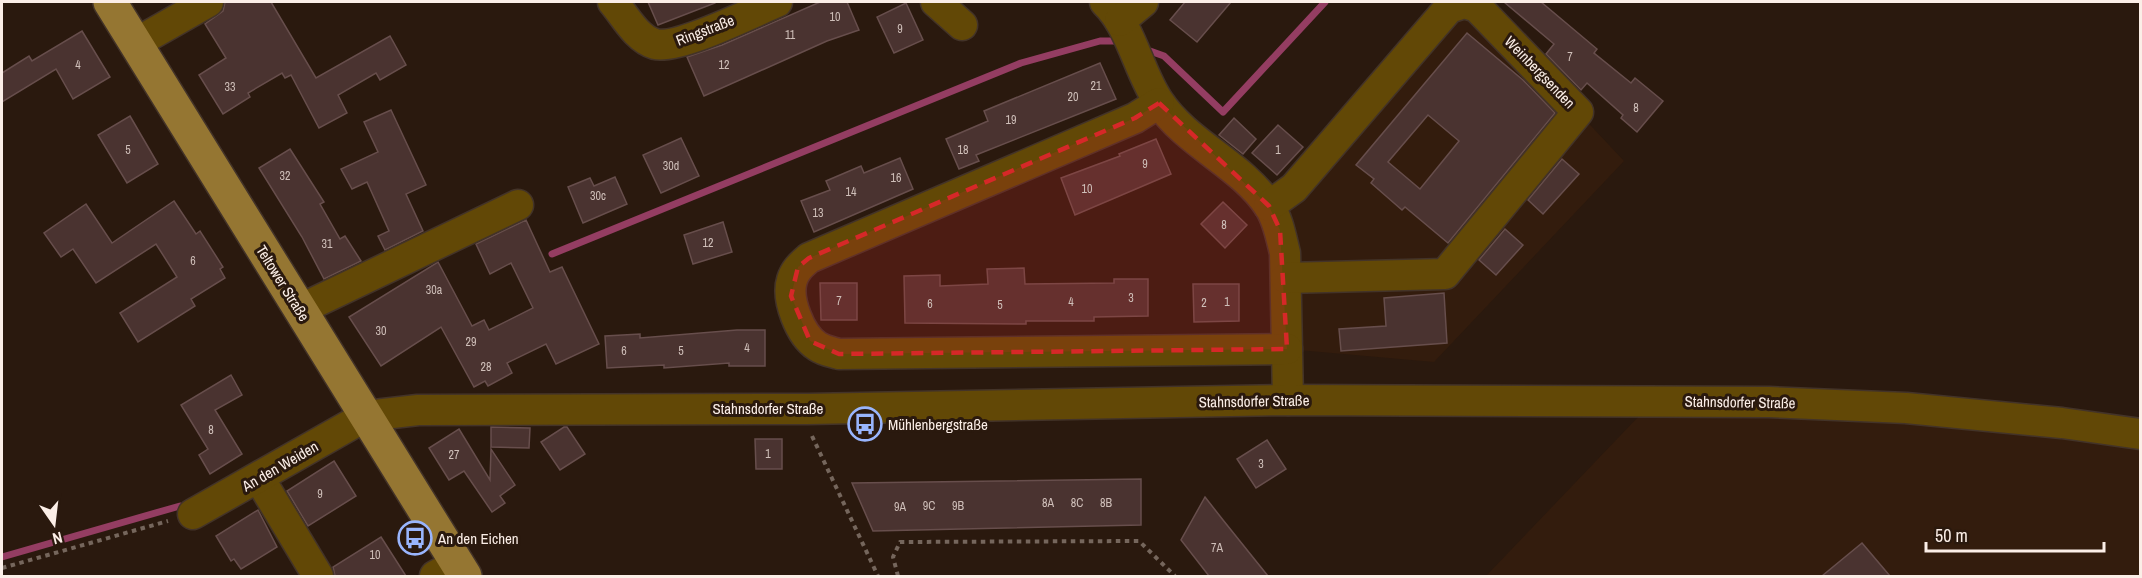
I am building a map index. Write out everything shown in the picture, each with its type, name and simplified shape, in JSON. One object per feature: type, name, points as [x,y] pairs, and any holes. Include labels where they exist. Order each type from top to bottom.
[{"type":"main road","name":"Teltower Straße","points":[[110,2],[366,416],[453,572]]},
{"type":"street","points":[[136,43],[208,2]]},
{"type":"street","name":"Ringstraße","points":[[614,2],[638,34],[656,44],[680,43],[777,2]]},
{"type":"street","points":[[936,2],[962,25]]},
{"type":"street","points":[[1143,2],[1113,11],[1159,103],[1175,120],[1251,186],[1269,206],[1280,230],[1286,278],[1288,400]]},
{"type":"street","name":"Weinbergsenden","points":[[1269,206],[1294,188],[1449,8],[1464,3],[1477,7],[1578,112],[1445,274],[1286,278]]},
{"type":"street","points":[[1159,103],[1135,118],[809,258],[798,267],[791,281],[791,296],[802,330],[819,348],[839,354],[1287,349]]},
{"type":"street","points":[[299,310],[518,205]]},
{"type":"street","name":"Stahnsdorfer Straße","points":[[366,416],[418,410],[808,409],[1288,400],[1803,403],[1906,408],[2062,423],[2140,434]]},
{"type":"street","name":"An den Weiden","points":[[193,514],[366,416]]},
{"type":"street","points":[[260,478],[318,576]]},
{"type":"path","points":[[808,409],[807,424],[878,576]]},
{"type":"path","points":[[2,568],[193,514]]},
{"type":"path","points":[[898,576],[892,557],[900,542],[1127,541],[1139,541],[1175,576]]},
{"type":"highlighted area","points":[[1159,103],[1269,206],[1280,230],[1287,349],[839,354],[810,341],[791,296],[798,267],[809,258],[1135,118]]},
{"type":"shaded area","points":[[1464,3],[1578,112],[1624,161],[1434,362],[1287,349],[1280,230],[1294,188]]},
{"type":"shaded area","points":[[1640,415],[1826,418],[2140,434],[2140,576],[1486,576]]},
{"type":"building","points":[[225,2],[271,2],[316,78],[390,36],[406,65],[380,80],[376,73],[338,95],[347,113],[319,128],[291,75],[285,78],[282,73],[248,93],[250,97],[223,114],[199,75],[226,58],[205,24],[223,11]]},
{"type":"building","points":[[648,2],[715,2],[715,3],[658,25]]},
{"type":"building","points":[[820,2],[847,2],[859,30],[827,41],[704,96],[687,57],[722,45]]},
{"type":"building","points":[[1185,2],[1231,2],[1197,42],[1170,20]]},
{"type":"building","points":[[1504,2],[1541,2],[1597,49],[1594,53],[1631,83],[1635,78],[1663,101],[1637,132],[1621,118],[1623,115],[1587,83],[1581,90],[1546,54],[1554,44]]},
{"type":"building","points":[[906,3],[923,40],[894,53],[877,17]]},
{"type":"building","points":[[82,31],[110,77],[73,99],[56,69],[2,102],[2,73],[29,56],[32,61]]},
{"type":"building","points":[[1467,33],[1523,80],[1555,113],[1448,243],[1405,207],[1402,210],[1371,183],[1374,179],[1356,165]],"holes":[[[1428,115],[1459,141],[1420,189],[1388,162]]]},
{"type":"building","points":[[1100,63],[1116,99],[976,155],[979,161],[959,169],[946,139],[988,121],[984,111]]},
{"type":"building","points":[[391,110],[426,185],[406,194],[423,231],[385,250],[378,236],[389,231],[367,182],[352,189],[341,169],[378,152],[364,122]]},
{"type":"building","points":[[130,116],[158,164],[127,183],[98,135]]},
{"type":"building","points":[[1234,118],[1256,139],[1243,154],[1219,135]]},
{"type":"building","points":[[1278,125],[1303,147],[1277,175],[1252,153]]},
{"type":"building","points":[[681,138],[699,176],[661,193],[643,155]]},
{"type":"building","points":[[1156,139],[1171,174],[1075,215],[1061,178],[1120,156],[1119,154]]},
{"type":"building","points":[[290,149],[324,202],[320,204],[340,239],[345,236],[361,261],[324,279],[302,237],[259,168]]},
{"type":"building","points":[[900,158],[913,189],[814,232],[801,201],[830,190],[826,181],[861,166],[864,173]]},
{"type":"building","points":[[1562,159],[1579,174],[1543,214],[1528,200]]},
{"type":"building","points":[[615,177],[627,204],[583,223],[568,187],[590,178],[594,186]]},
{"type":"building","points":[[174,201],[196,234],[200,231],[223,267],[220,269],[225,278],[191,299],[195,306],[138,342],[120,313],[177,277],[156,244],[96,283],[73,249],[61,257],[44,233],[86,204],[112,243]]},
{"type":"building","points":[[1223,202],[1247,225],[1225,248],[1201,224]]},
{"type":"building","points":[[526,220],[550,272],[562,267],[599,344],[556,364],[546,344],[507,363],[512,373],[488,386],[485,381],[474,387],[441,327],[381,366],[349,317],[438,262],[472,326],[484,320],[489,330],[533,308],[511,263],[490,274],[476,244]]},
{"type":"building","points":[[723,222],[732,252],[693,264],[684,235]]},
{"type":"building","points":[[1505,229],[1523,245],[1496,275],[1479,260]]},
{"type":"building","points":[[1024,268],[1025,284],[1114,283],[1114,279],[1148,279],[1148,316],[1094,317],[1094,321],[1026,321],[1026,324],[905,323],[904,276],[940,275],[940,286],[988,284],[987,269]]},
{"type":"building","points":[[820,283],[857,283],[857,320],[821,320]]},
{"type":"building","points":[[1193,284],[1239,284],[1239,321],[1194,322]]},
{"type":"building","points":[[1444,293],[1447,343],[1341,351],[1339,329],[1386,326],[1384,298]]},
{"type":"building","points":[[765,330],[765,366],[729,366],[729,363],[664,368],[664,365],[607,368],[605,336],[640,334],[640,338]]},
{"type":"building","points":[[231,375],[242,395],[215,410],[242,454],[210,474],[199,455],[208,449],[181,405]]},
{"type":"building","points":[[491,427],[530,428],[529,448],[491,447]]},
{"type":"building","points":[[567,427],[585,454],[560,470],[541,442]]},
{"type":"building","points":[[459,429],[490,480],[491,449],[515,485],[500,496],[505,503],[492,512],[464,471],[449,480],[429,448]]},
{"type":"building","points":[[755,439],[782,439],[782,469],[756,469]]},
{"type":"building","points":[[1267,440],[1286,469],[1256,488],[1237,459]]},
{"type":"building","points":[[334,461],[356,496],[308,526],[287,491]]},
{"type":"building","points":[[1141,479],[1141,525],[873,531],[852,483]]},
{"type":"building","points":[[1205,497],[1268,576],[1209,576],[1181,540]]},
{"type":"building","points":[[258,510],[277,547],[241,569],[234,559],[231,561],[216,536]]},
{"type":"building","points":[[381,537],[406,576],[335,576],[333,567]]},
{"type":"building","points":[[1862,543],[1890,576],[1822,576]]},
{"type":"waterway","points":[[1150,51],[1164,56],[1223,112],[1325,2]]},
{"type":"waterway","points":[[552,254],[1021,63],[1100,41],[1114,41]]},
{"type":"waterway","points":[[2,557],[180,506]]},
{"type":"place","name":"Mühlenbergstraße","points":[[865,424]]},
{"type":"place","name":"An den Eichen","points":[[415,538]]}]
